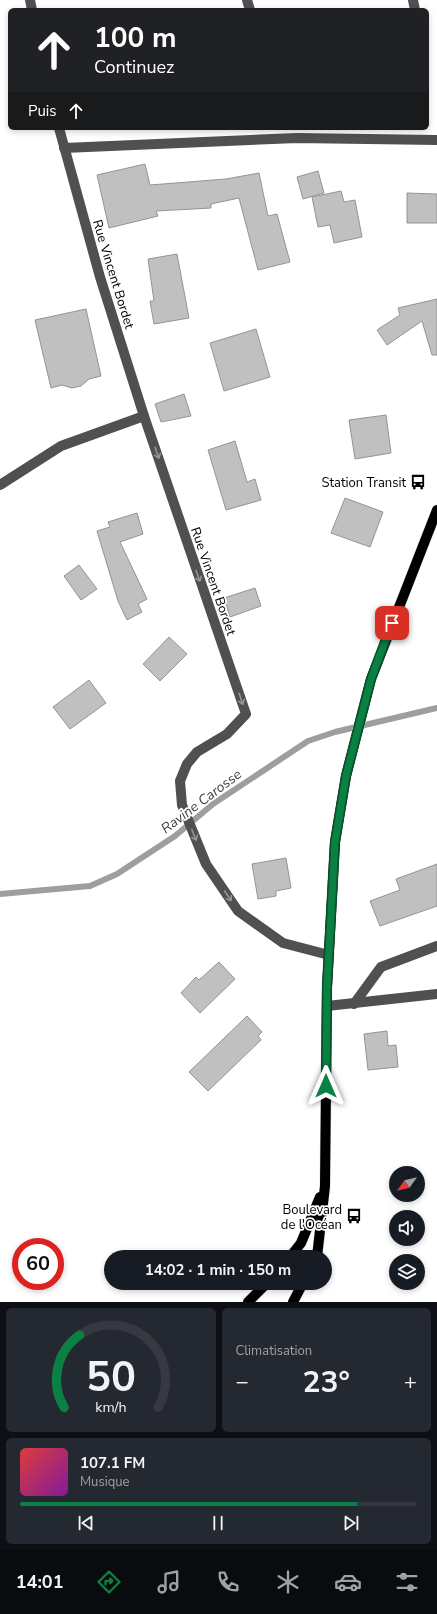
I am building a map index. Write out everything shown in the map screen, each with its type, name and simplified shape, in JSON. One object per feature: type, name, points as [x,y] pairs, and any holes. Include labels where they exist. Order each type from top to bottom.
[{"type":"main road","points":[[318,1250],[325,1186],[327,1006],[335,842],[346,776],[371,679],[437,510]]},
{"type":"main road","points":[[296,1250],[301,1243],[325,1186]]},
{"type":"main road","points":[[248,1302],[260,1290]]},
{"type":"main road","points":[[293,1302],[299,1290]]},
{"type":"street","name":"Rue Vincent Bordet","points":[[60,130],[100,277],[144,416],[246,714],[227,734],[197,752],[187,764],[180,781],[182,805],[206,864],[238,911],[284,943],[329,955]]},
{"type":"street","points":[[64,148],[297,138],[437,140]]},
{"type":"street","points":[[0,485],[61,446],[144,416]]},
{"type":"street","points":[[354,1004],[381,967],[437,946]]},
{"type":"street","points":[[327,1006],[437,994]]},
{"type":"building","points":[[145,164],[150,185],[226,179],[259,173],[268,216],[277,214],[290,262],[258,270],[239,198],[211,204],[211,208],[156,211],[158,216],[109,228],[97,175]]},
{"type":"building","points":[[318,171],[324,193],[303,199],[297,177]]},
{"type":"building","points":[[341,191],[344,202],[355,200],[362,237],[334,243],[330,225],[318,227],[312,197]]},
{"type":"building","points":[[407,193],[437,194],[437,223],[407,223]]},
{"type":"building","points":[[177,254],[189,318],[154,324],[150,301],[154,301],[148,259]]},
{"type":"building","points":[[437,299],[437,355],[432,355],[422,321],[387,345],[377,330],[400,315],[398,308]]},
{"type":"building","points":[[86,309],[101,376],[89,379],[81,386],[72,388],[62,385],[51,388],[35,320]]},
{"type":"building","points":[[256,329],[270,377],[224,391],[210,343]]},
{"type":"building","points":[[184,394],[191,416],[161,422],[155,404]]},
{"type":"building","points":[[386,415],[391,453],[355,459],[349,420]]},
{"type":"building","points":[[235,441],[247,482],[255,479],[261,500],[226,510],[208,450]]},
{"type":"building","points":[[345,498],[383,512],[370,547],[331,533]]},
{"type":"building","points":[[137,513],[143,534],[120,542],[147,599],[138,604],[142,612],[127,620],[118,601],[97,531],[110,527],[108,522]]},
{"type":"building","points":[[79,565],[97,589],[81,600],[64,576]]},
{"type":"building","points":[[255,588],[261,606],[230,617],[224,598]]},
{"type":"building","points":[[169,637],[187,654],[160,681],[143,664]]},
{"type":"building","points":[[89,680],[106,703],[70,729],[53,707]]},
{"type":"building","points":[[286,858],[291,888],[276,891],[276,896],[258,899],[252,864]]},
{"type":"building","points":[[437,864],[437,906],[380,926],[370,901],[400,890],[396,879]]},
{"type":"building","points":[[219,962],[235,979],[200,1013],[181,993],[196,977],[199,980]]},
{"type":"building","points":[[247,1016],[262,1032],[258,1036],[261,1040],[208,1091],[189,1072]]},
{"type":"building","points":[[387,1031],[388,1046],[396,1045],[398,1067],[368,1070],[364,1034]]},
{"type":"waterway","name":"Ravine Carosse","points":[[0,894],[90,886],[117,874],[175,836],[213,804],[308,741],[335,732],[437,708]]},
{"type":"place","name":"Station Transit","points":[[418,482]]},
{"type":"place","name":"Boulevard de l'Océan","points":[[354,1216]]},
{"type":"route","points":[[326,1086],[327,987],[335,842],[346,776],[371,679],[392,623]]}]
